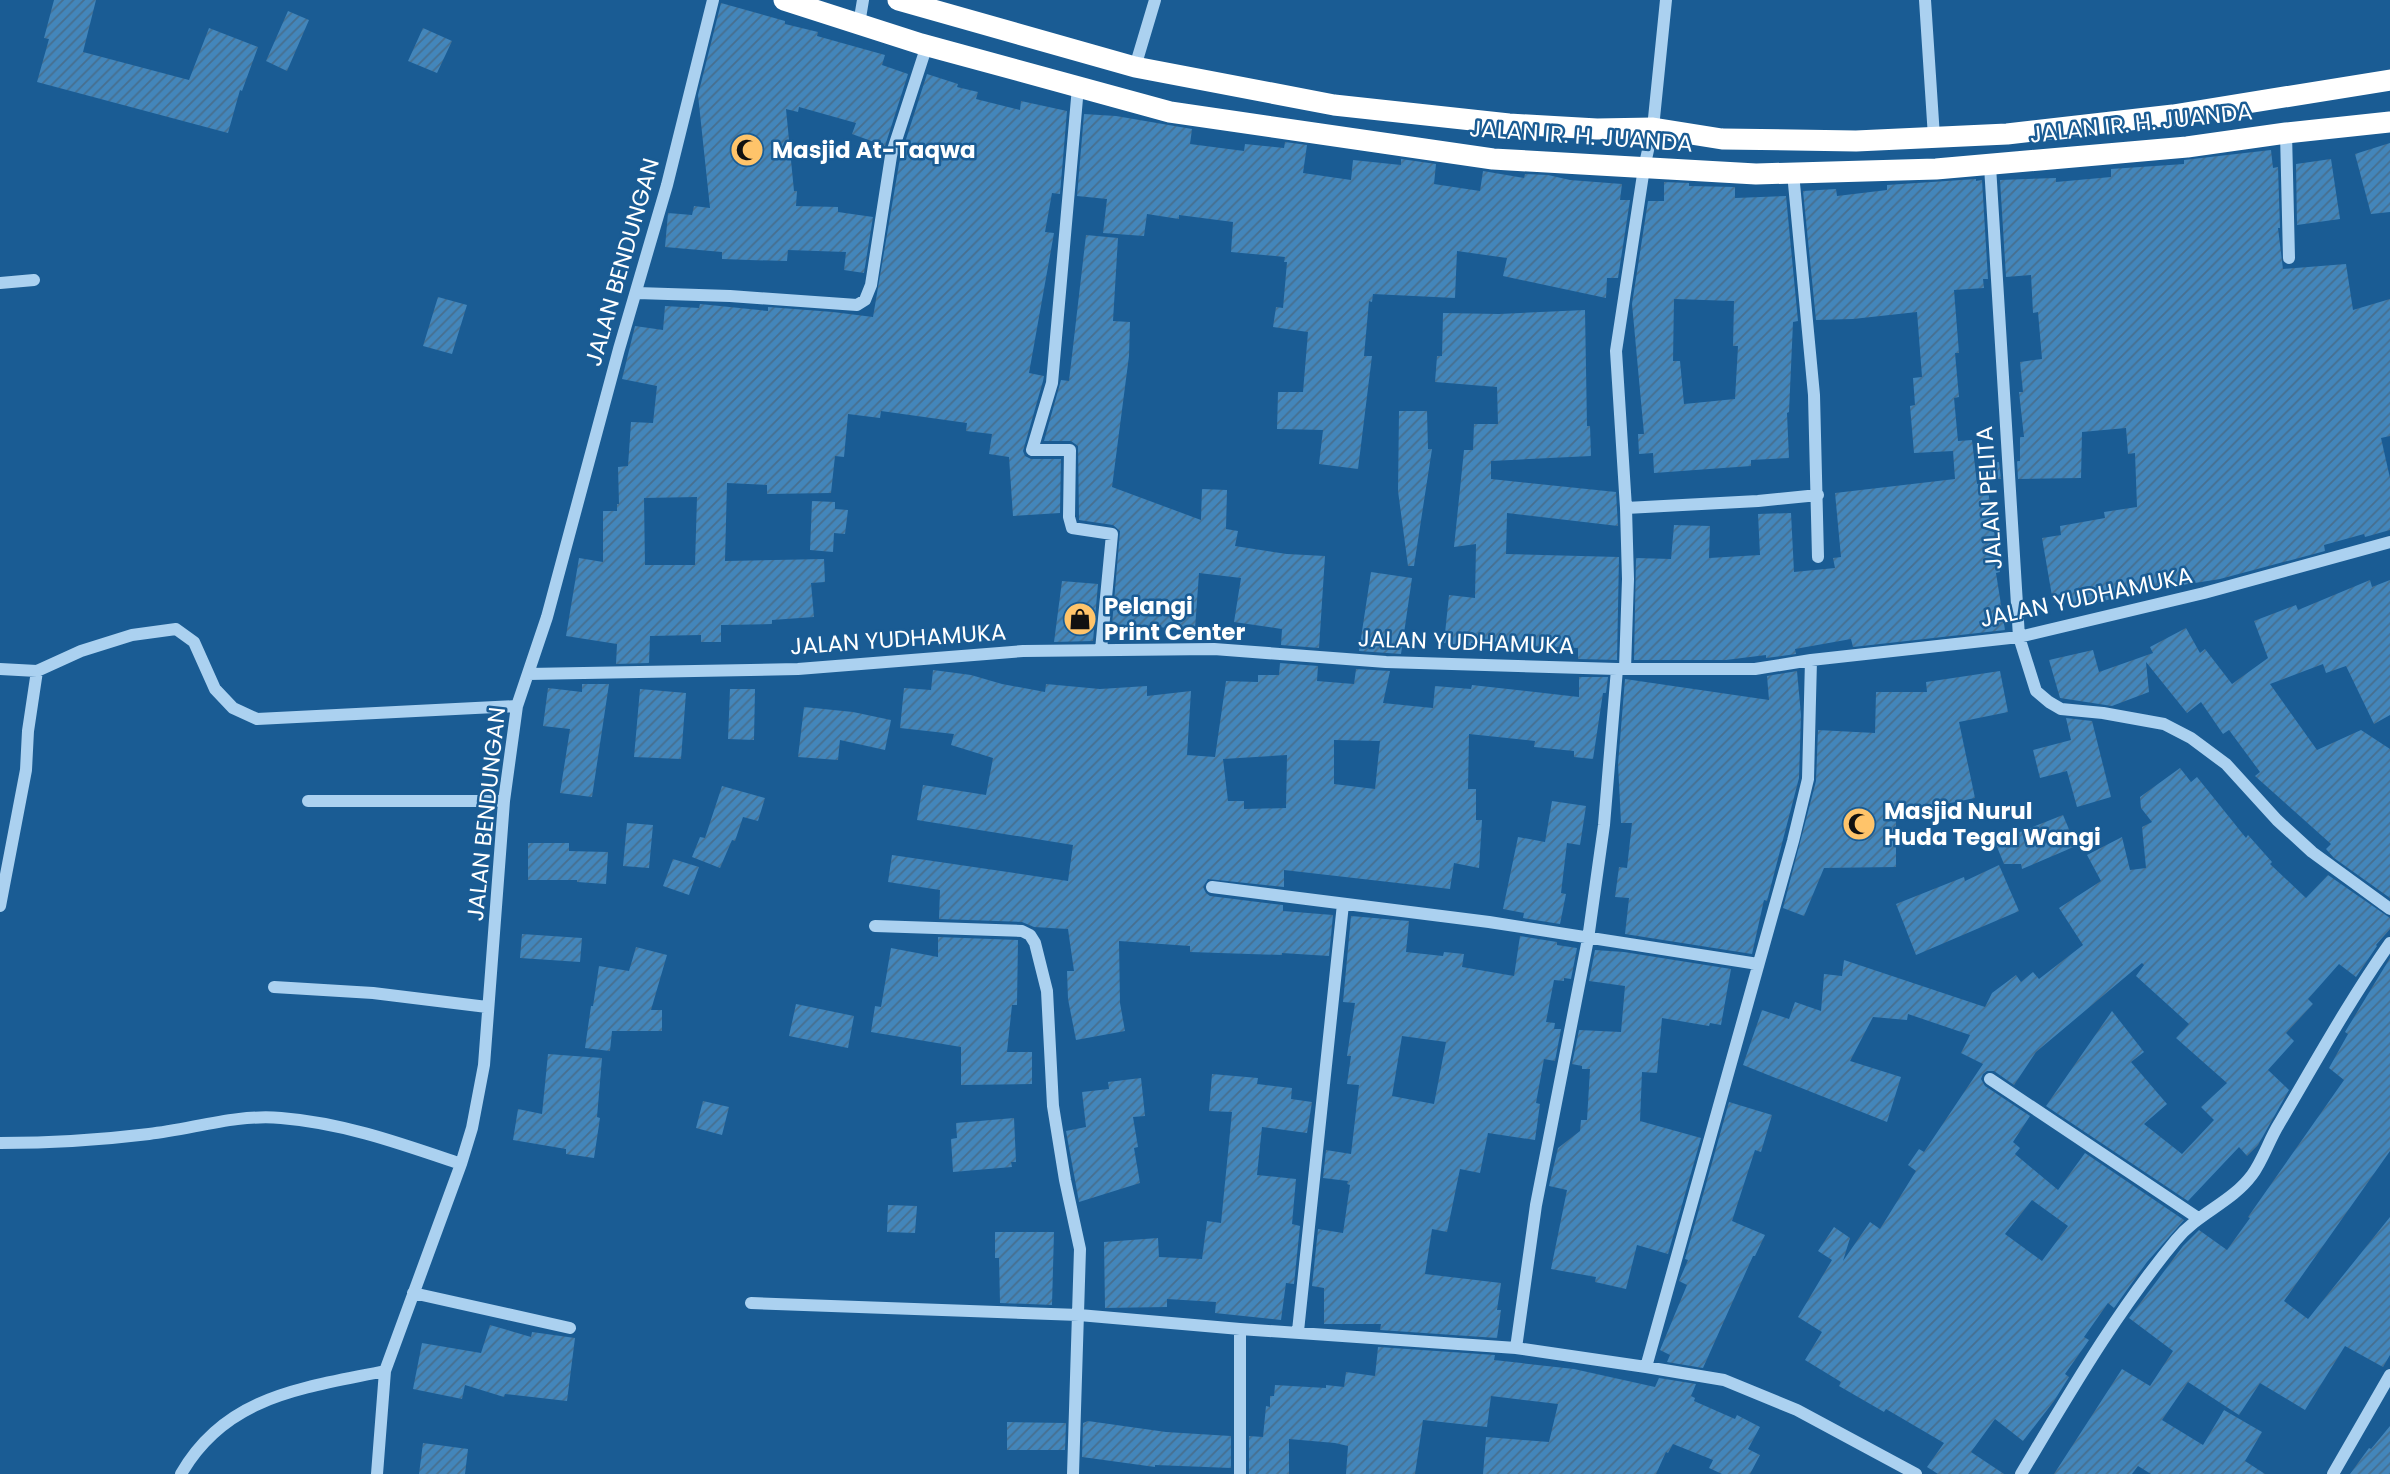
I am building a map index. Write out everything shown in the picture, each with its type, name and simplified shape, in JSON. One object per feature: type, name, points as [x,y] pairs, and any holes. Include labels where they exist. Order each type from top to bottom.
[{"type":"highway","name":"JALAN IR. H. JUANDA","points":[[783,0],[927,45],[1170,112],[1493,159],[1756,174],[1990,166],[2187,147],[2390,122]]},
{"type":"highway","name":"JALAN IR. H. JUANDA","points":[[898,0],[1135,67],[1334,105],[1421,116],[1597,129],[1653,128],[1722,139],[1856,141],[2007,134],[2225,108],[2390,80]]},
{"type":"highway","points":[[2088,125],[2089,156]]},
{"type":"street","name":"JALAN BENDUNGAN","points":[[377,1474],[385,1371],[461,1164],[479,1097],[484,1065],[504,801],[517,706],[547,617],[619,349],[667,185],[713,0]]},
{"type":"street","points":[[859,24],[863,0]]},
{"type":"street","points":[[1135,67],[1155,0]]},
{"type":"street","points":[[1516,1348],[1536,1205],[1588,939],[1604,825],[1628,579],[1616,351],[1644,168],[1653,128],[1666,0]]},
{"type":"street","points":[[1925,0],[1934,137]]},
{"type":"street","points":[[637,293],[857,305],[865,300],[871,285],[891,156],[927,45]]},
{"type":"street","points":[[1078,87],[1052,383],[1032,450],[1070,450],[1069,517],[1072,528],[1112,534],[1101,650]]},
{"type":"street","points":[[2286,133],[2289,258]]},
{"type":"street","name":"JALAN PELITA","points":[[1990,166],[2019,638],[2036,691],[2061,709],[2164,724],[2191,738],[2226,764],[2277,820],[2312,852],[2390,909]]},
{"type":"street","points":[[1793,173],[1814,395],[1818,557]]},
{"type":"street","points":[[0,283],[34,280]]},
{"type":"street","points":[[1626,508],[1818,495]]},
{"type":"street","name":"JALAN YUDHAMUKA","points":[[528,674],[798,669],[1023,651],[1214,649],[1386,662],[1621,669],[1755,669],[1811,660],[2019,638],[2204,593],[2390,542]]},
{"type":"street","points":[[0,669],[37,671],[81,650],[131,635],[176,629],[194,642],[215,690],[233,708],[257,719],[517,706]]},
{"type":"street","points":[[1646,1367],[1808,779],[1811,660]]},
{"type":"street","points":[[0,906],[26,770],[28,731],[37,671]]},
{"type":"street","points":[[308,801],[504,801]]},
{"type":"street","points":[[1212,887],[1489,922],[1758,964]]},
{"type":"street","points":[[1298,1331],[1343,904]]},
{"type":"street","points":[[875,926],[1022,931],[1030,935],[1035,943],[1047,990],[1053,1106],[1080,1249],[1073,1474]]},
{"type":"street","points":[[2021,1474],[2094,1353],[2177,1238],[2198,1218],[2231,1198],[2253,1174],[2273,1133],[2335,1026],[2390,943]]},
{"type":"street","points":[[274,987],[373,993],[487,1007]]},
{"type":"street","points":[[1990,1079],[2198,1218]]},
{"type":"street","points":[[0,1143],[40,1143],[150,1134],[231,1119],[279,1118],[336,1126],[376,1136],[461,1164]]},
{"type":"street","points":[[413,1293],[570,1328]]},
{"type":"street","points":[[751,1303],[1079,1315],[1516,1348],[1646,1367],[1724,1380],[1797,1410],[1916,1474]]},
{"type":"street","points":[[1240,1329],[1240,1474]]},
{"type":"street","points":[[181,1474],[208,1437],[227,1420],[257,1404],[299,1389],[385,1371]]},
{"type":"street","points":[[2333,1474],[2390,1375]]},
{"type":"building","points":[[54,0],[96,0],[83,52],[189,80],[209,28],[258,47],[242,91],[240,90],[228,133],[37,82],[49,39],[44,38]]},
{"type":"building","points":[[721,3],[818,32],[817,36],[885,55],[882,65],[908,74],[885,146],[852,134],[856,123],[799,107],[798,112],[786,109],[794,191],[797,191],[796,206],[838,207],[838,212],[873,217],[864,273],[844,270],[846,252],[788,250],[787,261],[749,260],[722,259],[722,252],[665,247],[668,213],[692,215],[694,206],[710,208],[698,95]]},
{"type":"building","points":[[288,11],[309,20],[287,71],[266,61]]},
{"type":"building","points":[[423,28],[452,41],[437,73],[408,61]]},
{"type":"building","points":[[927,74],[958,84],[957,87],[978,92],[976,99],[1020,110],[1021,101],[1067,111],[1060,194],[1052,193],[1045,232],[1054,233],[1029,373],[1044,376],[1023,451],[1025,456],[1031,459],[1061,459],[1060,513],[1013,516],[1009,457],[989,454],[992,434],[966,431],[967,423],[881,411],[880,418],[848,414],[844,457],[835,456],[831,493],[767,494],[767,485],[727,483],[725,561],[824,559],[825,582],[811,583],[814,617],[772,620],[772,624],[721,625],[721,642],[701,642],[701,635],[650,636],[649,663],[616,664],[617,644],[566,636],[579,558],[603,562],[603,511],[617,511],[618,467],[628,466],[631,422],[653,423],[657,386],[622,379],[635,326],[663,330],[665,306],[699,308],[700,304],[768,311],[768,307],[873,317],[900,158]],"holes":[[[697,497],[695,565],[645,565],[644,498]]]},
{"type":"building","points":[[1084,114],[1116,116],[1192,129],[1190,144],[1244,151],[1245,144],[1284,148],[1285,142],[1307,145],[1303,173],[1351,180],[1353,160],[1401,165],[1401,159],[1436,164],[1434,184],[1480,191],[1483,171],[1524,178],[1525,174],[1548,175],[1570,180],[1622,184],[1620,200],[1630,200],[1618,278],[1607,278],[1606,298],[1503,276],[1507,258],[1457,251],[1455,298],[1373,294],[1372,302],[1369,301],[1364,356],[1372,356],[1358,469],[1319,464],[1323,430],[1277,429],[1278,392],[1303,392],[1308,332],[1273,327],[1276,307],[1283,308],[1287,262],[1284,262],[1285,257],[1231,252],[1233,222],[1147,214],[1144,236],[1103,233],[1107,199],[1077,196]]},
{"type":"building","points":[[2390,143],[2390,212],[2371,214],[2355,154]]},
{"type":"building","points":[[2271,150],[2273,168],[2278,167],[2278,228],[2283,269],[2346,264],[2353,310],[2390,299],[2390,436],[2381,438],[2390,478],[2390,530],[2324,545],[2325,551],[2220,579],[2113,596],[2113,599],[2073,606],[2071,592],[2052,596],[2042,538],[2061,535],[2060,526],[2105,518],[2104,512],[2137,507],[2135,453],[2128,454],[2126,428],[2082,432],[2081,478],[2018,479],[2020,437],[2024,437],[2019,392],[2023,392],[2020,362],[2042,359],[2038,312],[2033,313],[2031,275],[2006,277],[2000,180],[2056,178],[2056,182],[2111,177],[2111,169],[2184,164],[2184,160]]},
{"type":"building","points":[[2331,159],[2340,219],[2297,225],[2296,164]]},
{"type":"building","points":[[1982,180],[1988,279],[1983,279],[1984,288],[1954,290],[1959,397],[1954,398],[1958,441],[1972,440],[1977,484],[1987,483],[2005,630],[1853,647],[1851,639],[1795,649],[1796,654],[1766,658],[1766,655],[1726,660],[1634,660],[1636,558],[1671,559],[1674,525],[1710,526],[1709,558],[1760,555],[1758,514],[1791,513],[1794,572],[1835,568],[1833,558],[1841,557],[1835,493],[1955,479],[1953,451],[1914,453],[1910,406],[1915,405],[1913,378],[1922,377],[1917,312],[1816,320],[1803,191],[1836,189],[1837,196],[1887,190],[1887,185]]},
{"type":"building","points":[[1664,182],[1689,183],[1689,186],[1735,187],[1735,198],[1786,196],[1798,321],[1793,322],[1787,413],[1789,458],[1751,460],[1751,466],[1654,473],[1653,453],[1639,454],[1638,434],[1644,434],[1632,304],[1648,201],[1664,201]],"holes":[[[1674,299],[1734,301],[1733,346],[1738,346],[1735,399],[1684,404],[1680,361],[1673,361]]]},
{"type":"building","points":[[1086,235],[1118,238],[1113,321],[1130,322],[1129,356],[1112,487],[1201,520],[1202,489],[1227,490],[1226,529],[1238,531],[1235,546],[1287,554],[1325,556],[1319,648],[1281,645],[1282,629],[1234,622],[1241,578],[1199,573],[1195,629],[1112,625],[1120,531],[1113,525],[1079,520],[1078,446],[1071,441],[1044,441],[1061,380],[1069,381]]},
{"type":"building","points":[[438,297],[467,305],[452,354],[423,346]]},
{"type":"building","points":[[1585,310],[1587,426],[1590,426],[1591,456],[1491,461],[1491,479],[1616,492],[1618,526],[1507,513],[1506,554],[1619,557],[1617,660],[1578,659],[1578,648],[1490,641],[1490,645],[1471,643],[1471,646],[1444,643],[1449,595],[1475,598],[1476,544],[1454,547],[1464,450],[1473,450],[1474,424],[1498,424],[1497,387],[1435,382],[1437,356],[1442,356],[1443,313],[1499,314]]},
{"type":"building","points":[[1399,411],[1427,411],[1428,449],[1432,449],[1414,566],[1408,566],[1398,491]]},
{"type":"building","points":[[1999,462],[2001,479],[1982,479],[1982,464]]},
{"type":"building","points":[[812,501],[835,502],[835,509],[848,510],[845,534],[834,533],[833,552],[810,550]]},
{"type":"building","points":[[1371,572],[1412,578],[1401,654],[1359,651]]},
{"type":"building","points":[[2370,580],[2372,587],[2390,580],[2390,715],[2374,724],[2346,666],[2326,673],[2323,664],[2270,684],[2317,750],[2361,730],[2390,749],[2390,898],[2334,858],[2326,849],[2331,844],[2255,776],[2260,772],[2229,730],[2223,734],[2201,702],[2187,713],[2146,662],[2149,692],[2112,706],[2060,698],[2049,660],[2093,650],[2099,672],[2153,653],[2150,647],[2186,628],[2200,653],[2205,649],[2232,684],[2268,658],[2254,621],[2296,605],[2298,610]]},
{"type":"building","points":[[1062,581],[1098,584],[1093,641],[1054,642]]},
{"type":"building","points":[[1280,663],[1318,666],[1317,681],[1354,684],[1356,669],[1390,671],[1383,703],[1433,708],[1435,686],[1471,689],[1472,685],[1579,697],[1579,677],[1608,677],[1593,759],[1574,757],[1574,751],[1534,747],[1535,741],[1469,734],[1468,789],[1476,789],[1476,820],[1482,820],[1479,868],[1454,863],[1450,889],[1284,870],[1284,887],[1208,879],[1203,887],[1210,896],[1283,905],[1283,911],[1333,915],[1329,956],[1190,952],[1190,946],[1119,941],[1120,1003],[1125,1031],[1076,1040],[1068,999],[1067,971],[1074,971],[1068,929],[1034,927],[1022,922],[939,919],[940,890],[888,882],[892,855],[1068,881],[1073,845],[917,820],[923,785],[986,795],[993,758],[951,745],[954,734],[900,728],[904,688],[931,690],[933,670],[971,675],[1045,692],[1046,684],[1100,689],[1147,686],[1147,696],[1191,691],[1187,755],[1215,757],[1226,681],[1258,682],[1258,675],[1279,675]],"holes":[[[1334,740],[1380,741],[1375,789],[1334,784]],[[1287,755],[1286,808],[1244,809],[1244,801],[1228,801],[1223,759]]]},
{"type":"building","points":[[1797,671],[1801,715],[1799,778],[1767,901],[1764,900],[1752,954],[1625,934],[1629,898],[1615,897],[1619,867],[1627,868],[1632,823],[1621,823],[1618,764],[1625,679],[1769,700],[1767,676]]},
{"type":"building","points":[[2000,671],[2008,712],[1959,722],[1975,798],[1896,814],[1896,867],[1824,868],[1804,916],[1783,908],[1816,781],[1818,730],[1875,733],[1876,692],[1927,692],[1926,682]]},
{"type":"building","points":[[582,684],[609,684],[592,797],[560,793],[570,729],[543,726],[548,688],[582,692]]},
{"type":"building","points":[[640,689],[686,693],[681,759],[634,757]]},
{"type":"building","points":[[730,689],[755,689],[754,740],[728,739]]},
{"type":"building","points":[[804,707],[853,712],[891,720],[885,750],[840,740],[838,760],[798,757]]},
{"type":"building","points":[[2066,718],[2092,721],[2111,797],[2077,807],[2067,771],[2040,778],[2033,750],[2071,740]]},
{"type":"building","points":[[2180,768],[2191,782],[2197,777],[2246,838],[2248,835],[2272,862],[2270,864],[2306,898],[2328,875],[2390,918],[2390,929],[2376,945],[2356,977],[2339,964],[2308,999],[2313,1004],[2286,1033],[2294,1041],[2268,1070],[2289,1090],[2258,1145],[2247,1156],[2239,1147],[2188,1201],[2046,1106],[2112,1011],[2144,1052],[2131,1062],[2167,1104],[2144,1124],[2182,1154],[2214,1120],[2201,1107],[2227,1083],[2176,1038],[2189,1024],[2136,976],[2144,965],[2142,963],[2036,1052],[2014,1085],[1994,1071],[1983,1074],[1981,1079],[1985,1086],[2030,1116],[2013,1142],[2020,1148],[2015,1154],[2058,1190],[2085,1153],[2184,1220],[2147,1262],[2114,1308],[2108,1303],[2084,1337],[2089,1340],[2065,1374],[2069,1377],[2023,1441],[1995,1419],[1971,1452],[2004,1474],[1938,1474],[1927,1467],[1944,1443],[1886,1409],[1884,1412],[1839,1386],[1841,1382],[1805,1360],[1822,1332],[1798,1317],[1832,1260],[1818,1251],[1834,1227],[1850,1238],[1843,1261],[1870,1222],[1880,1229],[1916,1171],[1908,1165],[1919,1149],[1924,1152],[1983,1064],[1961,1053],[1970,1035],[1908,1014],[1907,1020],[1873,1017],[1850,1061],[1901,1077],[1887,1122],[1743,1065],[1762,1010],[1789,1019],[1795,1002],[1821,1011],[1824,974],[1842,976],[1844,960],[1985,1007],[1992,993],[2016,975],[2021,982],[2033,972],[2039,979],[2083,945],[2059,908],[2101,881],[2087,855],[2122,837],[2130,870],[2146,868],[2142,827],[2152,822],[2141,808],[2140,797]],"holes":[[[2032,1200],[2068,1226],[2042,1261],[2005,1234]]]},
{"type":"building","points":[[722,786],[765,798],[758,821],[743,817],[735,841],[732,840],[720,868],[692,857],[700,837],[705,838]]},
{"type":"building","points":[[1552,801],[1586,806],[1580,845],[1567,843],[1561,893],[1566,894],[1560,924],[1523,918],[1524,913],[1503,909],[1518,837],[1545,842]]},
{"type":"building","points":[[2063,815],[2076,846],[2022,869],[2021,864],[2004,864],[1995,842]]},
{"type":"building","points":[[627,823],[653,825],[649,868],[623,866]]},
{"type":"building","points":[[528,843],[569,843],[569,851],[608,852],[606,884],[577,880],[528,880]]},
{"type":"building","points":[[673,859],[699,867],[689,895],[663,886]]},
{"type":"building","points":[[1999,865],[2019,911],[1916,955],[1896,904],[1964,877],[1965,881]]},
{"type":"building","points":[[1351,916],[1409,921],[1406,952],[1443,956],[1444,952],[1464,954],[1462,967],[1514,976],[1520,936],[1577,948],[1571,979],[1554,980],[1546,1022],[1555,1023],[1554,1029],[1561,1029],[1555,1061],[1544,1059],[1536,1103],[1540,1104],[1535,1140],[1488,1133],[1480,1173],[1460,1169],[1447,1232],[1432,1229],[1425,1274],[1501,1283],[1497,1338],[1380,1330],[1381,1324],[1324,1324],[1324,1288],[1312,1286],[1318,1229],[1343,1233],[1350,1185],[1347,1184],[1348,1181],[1323,1178],[1326,1150],[1351,1154],[1359,1085],[1347,1084],[1351,1056],[1347,1056],[1355,1003],[1343,1002]],"holes":[[[1402,1036],[1446,1042],[1434,1104],[1392,1096]]]},
{"type":"building","points":[[522,934],[582,938],[580,962],[520,958]]},
{"type":"building","points":[[938,937],[1018,940],[1017,1005],[1012,1005],[1007,1052],[1032,1052],[1032,1084],[961,1085],[961,1047],[871,1032],[875,1006],[881,1007],[891,948],[938,957]]},
{"type":"building","points":[[636,947],[667,955],[651,1010],[662,1010],[662,1031],[612,1031],[610,1051],[585,1048],[599,966],[629,971]]},
{"type":"building","points":[[1595,950],[1731,969],[1721,1025],[1710,1023],[1709,1026],[1662,1018],[1657,1073],[1642,1072],[1640,1121],[1701,1138],[1668,1254],[1637,1245],[1626,1289],[1595,1282],[1596,1277],[1551,1269],[1567,1190],[1549,1186],[1558,1148],[1580,1131],[1581,1120],[1587,1120],[1590,1069],[1582,1069],[1582,1066],[1572,1064],[1579,1030],[1621,1032],[1625,986],[1589,981]]},
{"type":"building","points":[[2390,958],[2390,1151],[2284,1301],[2308,1319],[2390,1217],[2390,1355],[2383,1367],[2345,1346],[2305,1410],[2260,1383],[2239,1415],[2188,1382],[2162,1420],[2203,1445],[2224,1410],[2262,1432],[2245,1461],[2265,1474],[2151,1474],[2138,1466],[2132,1474],[2054,1474],[2122,1369],[2150,1386],[2173,1351],[2129,1318],[2183,1246],[2199,1230],[2227,1250],[2344,1080],[2329,1068],[2348,1034],[2345,1032]]},
{"type":"building","points":[[796,1004],[854,1016],[848,1048],[789,1036]]},
{"type":"building","points":[[548,1054],[602,1058],[597,1117],[600,1118],[594,1158],[566,1154],[566,1149],[513,1140],[518,1109],[542,1114]]},
{"type":"building","points":[[1212,1074],[1258,1078],[1257,1084],[1292,1088],[1291,1099],[1312,1102],[1307,1133],[1262,1127],[1257,1175],[1296,1179],[1292,1224],[1300,1226],[1294,1284],[1286,1283],[1281,1320],[1215,1313],[1216,1302],[1167,1299],[1167,1307],[1105,1308],[1104,1242],[1158,1238],[1159,1257],[1202,1259],[1207,1221],[1221,1223],[1232,1112],[1209,1111]]},
{"type":"building","points":[[1141,1078],[1145,1116],[1133,1117],[1138,1147],[1134,1148],[1140,1183],[1079,1202],[1066,1131],[1086,1127],[1082,1092],[1109,1089],[1108,1082]]},
{"type":"building","points":[[703,1101],[729,1107],[722,1135],[696,1128]]},
{"type":"building","points":[[1729,1102],[1772,1115],[1761,1152],[1755,1150],[1732,1221],[1765,1235],[1703,1368],[1667,1362],[1670,1355],[1660,1350],[1687,1285],[1679,1281],[1688,1260],[1685,1259]]},
{"type":"building","points":[[1014,1118],[1016,1162],[1011,1162],[1012,1167],[953,1172],[951,1139],[957,1138],[956,1123]]},
{"type":"building","points":[[888,1205],[917,1206],[915,1233],[887,1232]]},
{"type":"building","points":[[995,1232],[1054,1232],[1052,1305],[1000,1303],[999,1258],[995,1258]]},
{"type":"building","points":[[490,1325],[531,1337],[532,1332],[575,1338],[567,1401],[505,1394],[504,1397],[465,1385],[462,1399],[413,1389],[422,1343],[481,1353]]},
{"type":"building","points":[[1378,1347],[1495,1355],[1494,1360],[1574,1369],[1655,1387],[1659,1378],[1696,1384],[1691,1396],[1695,1398],[1694,1401],[1735,1419],[1737,1415],[1760,1427],[1748,1449],[1760,1455],[1750,1474],[1722,1474],[1709,1468],[1713,1460],[1673,1444],[1668,1453],[1666,1452],[1656,1474],[1483,1474],[1486,1437],[1549,1442],[1558,1404],[1491,1396],[1487,1427],[1423,1420],[1415,1474],[1346,1474],[1348,1446],[1289,1439],[1289,1474],[1249,1474],[1249,1436],[1263,1437],[1266,1406],[1270,1407],[1270,1396],[1274,1396],[1275,1385],[1344,1387],[1346,1372],[1375,1376]]},
{"type":"building","points":[[1088,1421],[1166,1432],[1231,1436],[1231,1468],[1155,1467],[1082,1457],[1083,1423]]},
{"type":"building","points":[[1007,1422],[1066,1423],[1065,1450],[1007,1450]]},
{"type":"building","points":[[2390,1426],[2390,1474],[2350,1474],[2369,1448],[2371,1449]]},
{"type":"building","points":[[423,1443],[468,1449],[465,1474],[419,1474]]},
{"type":"place","name":"Masjid At-Taqwa","points":[[747,150]]},
{"type":"place","name":"Pelangi Print Center","points":[[1080,619]]},
{"type":"place","name":"Masjid Nurul Huda Tegal Wangi","points":[[1859,824]]}]
